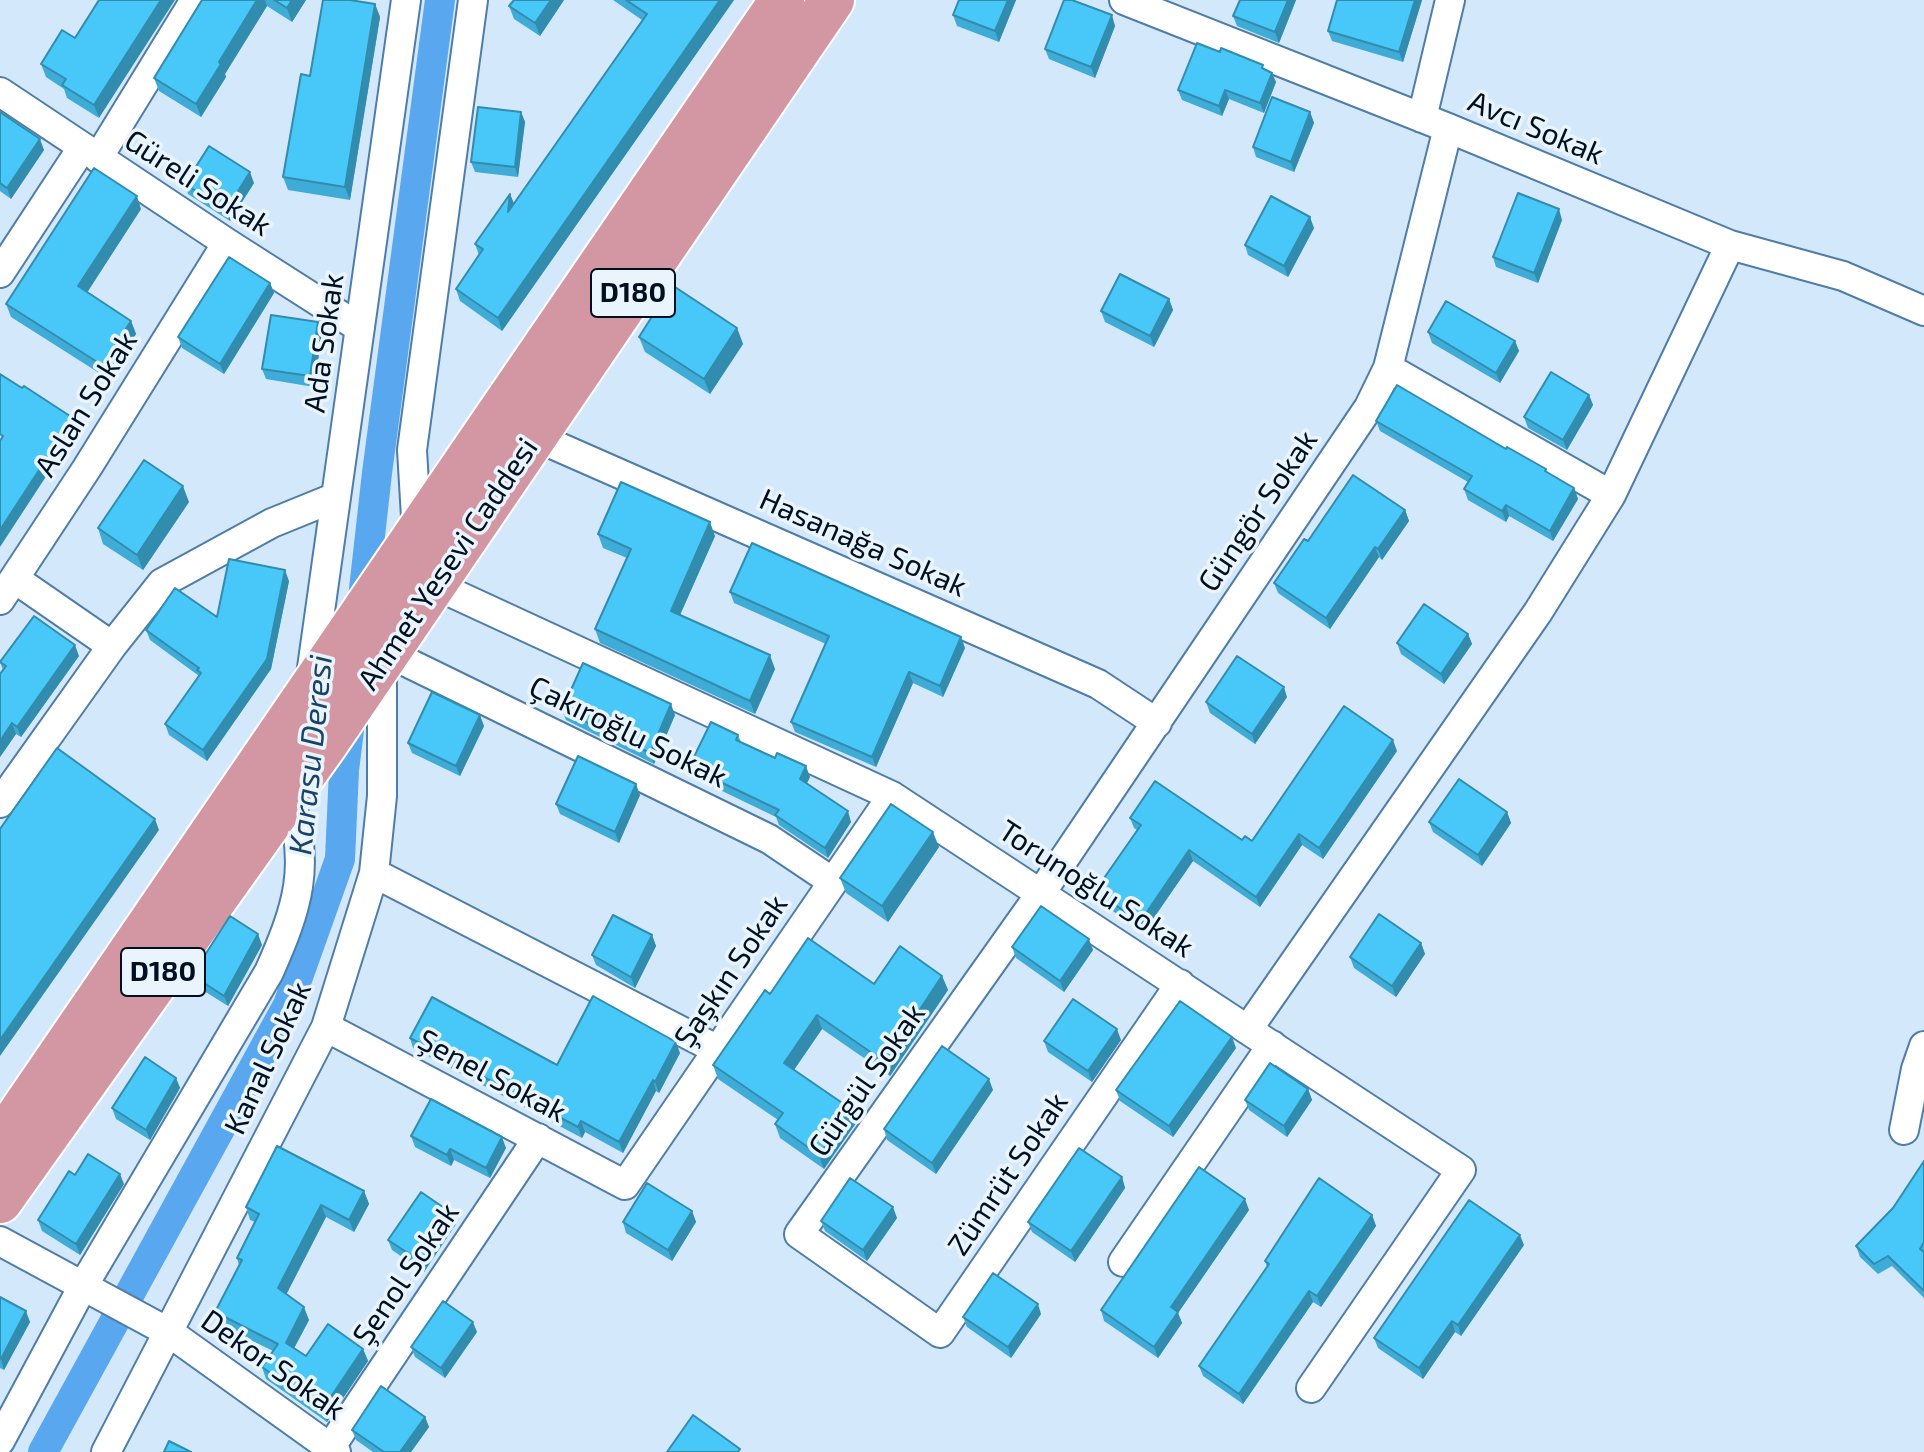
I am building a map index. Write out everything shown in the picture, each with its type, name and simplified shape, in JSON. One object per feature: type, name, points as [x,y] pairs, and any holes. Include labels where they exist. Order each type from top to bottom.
[{"type":"highway","name":"Ahmet Yesevi Caddesi","points":[[0,1143],[782,0]]},
{"type":"highway","name":"Ahmet Yesevi Caddesi","points":[[0,1201],[326,743],[832,0]]},
{"type":"street","points":[[0,273],[90,153],[195,0]]},
{"type":"street","name":"Ada Sokak","points":[[308,694],[406,0]]},
{"type":"street","points":[[417,534],[412,450],[473,0]]},
{"type":"street","name":"Avcı Sokak","points":[[1124,0],[1448,128],[1730,245],[1843,276],[1924,311]]},
{"type":"street","points":[[1422,118],[1450,0]]},
{"type":"street","name":"Güreli Sokak","points":[[0,92],[360,328]]},
{"type":"street","name":"Güngör Sokak","points":[[1041,893],[1369,407],[1388,368],[1448,128]]},
{"type":"street","name":"Aslan Sokak","points":[[4,593],[227,243]]},
{"type":"street","points":[[1248,1029],[1538,612],[1611,495],[1730,245]]},
{"type":"street","points":[[1388,368],[1611,495]]},
{"type":"street","name":"Hasanağa Sokak","points":[[536,437],[1098,684],[1157,723]]},
{"type":"street","points":[[0,803],[112,646],[162,583],[272,523],[336,497]]},
{"type":"street","name":"Torunoğlu Sokak","points":[[435,585],[892,796],[1461,1170],[1311,1388]]},
{"type":"street","points":[[4,593],[112,646]]},
{"type":"street","name":"Kanal Sokak","points":[[106,1452],[326,1027],[374,873],[382,796],[385,657]]},
{"type":"street","name":"Çakıroğlu Sokak","points":[[385,657],[769,839],[833,882]]},
{"type":"street","points":[[0,1441],[83,1286],[250,1007],[281,945],[296,901],[302,859],[296,818],[289,796]]},
{"type":"street","name":"Şaşkın Sokak","points":[[625,1185],[892,796]]},
{"type":"street","points":[[374,873],[718,1050]]},
{"type":"street","name":"Gürgül Sokak","points":[[871,1284],[799,1234],[1041,893]]},
{"type":"street","name":"Zümrüt Sokak","points":[[871,1284],[940,1333],[1180,984]]},
{"type":"street","name":"Şenel Sokak","points":[[326,1027],[625,1185]]},
{"type":"street","points":[[1123,1262],[1272,1045]]},
{"type":"street","points":[[1904,1130],[1916,1069],[1924,1046]]},
{"type":"street","name":"Şenol Sokak","points":[[333,1450],[538,1138]]},
{"type":"street","name":"Dekor Sokak","points":[[0,1241],[170,1333],[333,1450]]},
{"type":"building","points":[[99,0],[161,0],[94,105],[62,85],[66,79],[41,64],[62,30],[75,38]]},
{"type":"building","points":[[202,0],[257,0],[196,104],[154,78]]},
{"type":"building","points":[[274,0],[292,0],[287,8]]},
{"type":"building","points":[[323,0],[375,4],[345,187],[283,177],[301,74],[310,76]]},
{"type":"building","points":[[514,0],[551,0],[535,23],[509,6]]},
{"type":"building","points":[[626,0],[720,0],[498,318],[456,289],[483,249],[475,244],[510,194],[508,212],[647,14]]},
{"type":"building","points":[[959,0],[1008,0],[995,31],[953,15]]},
{"type":"building","points":[[1064,0],[1112,15],[1091,67],[1045,49]]},
{"type":"building","points":[[1240,0],[1288,0],[1275,32],[1233,16]]},
{"type":"building","points":[[1337,0],[1415,0],[1399,52],[1328,31]]},
{"type":"building","points":[[1197,43],[1220,52],[1221,48],[1263,65],[1262,68],[1272,73],[1260,103],[1225,90],[1219,106],[1178,90]]},
{"type":"building","points":[[1272,97],[1310,112],[1291,162],[1253,147]]},
{"type":"building","points":[[478,107],[521,112],[515,167],[471,162]]},
{"type":"building","points":[[0,112],[40,139],[7,188],[0,183]]},
{"type":"building","points":[[209,146],[250,172],[226,210],[185,184]]},
{"type":"building","points":[[94,168],[137,196],[78,286],[131,321],[102,365],[6,304]]},
{"type":"building","points":[[1518,193],[1559,209],[1534,273],[1493,257]]},
{"type":"building","points":[[1271,196],[1310,217],[1284,266],[1245,245]]},
{"type":"building","points":[[229,257],[270,283],[220,364],[178,337]]},
{"type":"building","points":[[1120,274],[1169,299],[1150,336],[1101,311]]},
{"type":"building","points":[[672,285],[737,328],[704,379],[639,337]]},
{"type":"building","points":[[1446,301],[1515,341],[1496,373],[1428,332]]},
{"type":"building","points":[[271,315],[318,322],[310,376],[262,369]]},
{"type":"building","points":[[1551,372],[1589,395],[1563,440],[1524,417]]},
{"type":"building","points":[[0,374],[73,418],[0,530],[0,441],[3,436],[0,434]]},
{"type":"building","points":[[1397,385],[1574,488],[1550,531],[1506,505],[1502,511],[1464,489],[1472,476],[1376,421]]},
{"type":"building","points":[[144,460],[183,486],[137,555],[98,528]]},
{"type":"building","points":[[1353,475],[1405,510],[1326,618],[1274,583],[1304,539],[1308,541]]},
{"type":"building","points":[[621,482],[710,522],[671,611],[770,655],[750,701],[595,629],[631,549],[598,534]]},
{"type":"building","points":[[752,543],[961,637],[940,686],[909,672],[872,757],[791,722],[829,636],[730,592]]},
{"type":"building","points":[[229,559],[285,570],[267,659],[203,750],[165,724],[201,673],[197,670],[199,668],[146,630],[175,588],[217,617]]},
{"type":"building","points":[[1424,604],[1468,634],[1441,674],[1397,643]]},
{"type":"building","points":[[34,616],[75,645],[17,727],[12,723],[0,741],[0,674],[6,666],[0,662]]},
{"type":"building","points":[[1237,656],[1284,687],[1252,734],[1206,702]]},
{"type":"building","points":[[583,663],[671,704],[650,753],[562,710]]},
{"type":"building","points":[[432,692],[480,715],[456,766],[408,743]]},
{"type":"building","points":[[1344,706],[1393,740],[1319,848],[1299,834],[1256,897],[1189,850],[1140,922],[1095,891],[1141,825],[1130,818],[1155,781],[1242,840],[1245,836],[1252,841]]},
{"type":"building","points":[[711,722],[738,735],[736,740],[775,758],[777,753],[806,766],[800,779],[848,811],[825,848],[775,815],[779,810],[689,767]]},
{"type":"building","points":[[57,748],[155,819],[0,1040],[0,829]]},
{"type":"building","points":[[578,756],[636,784],[615,832],[556,804]]},
{"type":"building","points":[[1459,779],[1507,812],[1478,855],[1429,822]]},
{"type":"building","points":[[891,804],[933,832],[882,906],[840,878]]},
{"type":"building","points":[[1041,906],[1089,939],[1060,981],[1012,947]]},
{"type":"building","points":[[1379,914],[1421,943],[1392,986],[1350,957]]},
{"type":"building","points":[[613,915],[652,935],[631,977],[592,955]]},
{"type":"building","points":[[230,916],[258,934],[224,996],[192,975]]},
{"type":"building","points":[[808,938],[874,984],[900,946],[942,976],[885,1062],[817,1015],[784,1063],[851,1109],[819,1155],[775,1124],[783,1113],[713,1065],[765,990],[770,994]]},
{"type":"building","points":[[593,996],[676,1042],[619,1142],[581,1121],[578,1127],[410,1038],[432,997],[557,1065]]},
{"type":"building","points":[[1073,999],[1117,1029],[1088,1071],[1044,1041]]},
{"type":"building","points":[[1180,1001],[1232,1037],[1169,1126],[1116,1090]]},
{"type":"building","points":[[942,1046],[989,1079],[932,1163],[884,1129]]},
{"type":"building","points":[[145,1057],[176,1078],[146,1130],[112,1108]]},
{"type":"building","points":[[1270,1063],[1308,1089],[1284,1126],[1245,1100]]},
{"type":"building","points":[[431,1099],[502,1137],[486,1168],[450,1149],[447,1155],[411,1136]]},
{"type":"building","points":[[277,1146],[364,1191],[349,1220],[321,1205],[278,1288],[304,1307],[286,1343],[306,1356],[328,1324],[363,1349],[322,1410],[262,1367],[278,1344],[215,1312],[242,1260],[237,1258],[259,1214],[246,1207]]},
{"type":"building","points":[[1079,1148],[1122,1177],[1071,1251],[1028,1222]]},
{"type":"building","points":[[88,1154],[120,1174],[76,1244],[38,1220],[69,1171],[75,1175]]},
{"type":"building","points":[[1924,1161],[1924,1242],[1920,1249],[1924,1252],[1924,1291],[1888,1256],[1874,1264],[1856,1246],[1893,1208]]},
{"type":"building","points":[[1199,1167],[1245,1199],[1171,1307],[1178,1312],[1154,1347],[1101,1310]]},
{"type":"building","points":[[850,1178],[893,1207],[863,1250],[821,1221]]},
{"type":"building","points":[[1319,1178],[1372,1215],[1317,1296],[1309,1291],[1239,1394],[1199,1366],[1269,1264],[1265,1261]]},
{"type":"building","points":[[647,1183],[692,1211],[668,1250],[623,1222]]},
{"type":"building","points":[[421,1192],[453,1214],[420,1261],[388,1240]]},
{"type":"building","points":[[1469,1200],[1520,1235],[1458,1325],[1452,1321],[1419,1368],[1374,1338]]},
{"type":"building","points":[[993,1273],[1038,1304],[1008,1347],[963,1317]]},
{"type":"building","points":[[0,1297],[26,1311],[1,1359],[0,1359]]},
{"type":"building","points":[[443,1301],[473,1322],[441,1368],[411,1347]]},
{"type":"building","points":[[381,1386],[425,1417],[400,1452],[384,1452],[352,1430]]},
{"type":"building","points":[[693,1415],[740,1449],[738,1452],[667,1452]]},
{"type":"building","points":[[169,1441],[191,1452],[164,1452]]},
{"type":"waterway","name":"Karasu Deresi","points":[[362,607],[440,0]]},
{"type":"waterway","name":"Karasu Deresi","points":[[43,1452],[288,1005],[340,859],[344,770],[351,714]]}]
